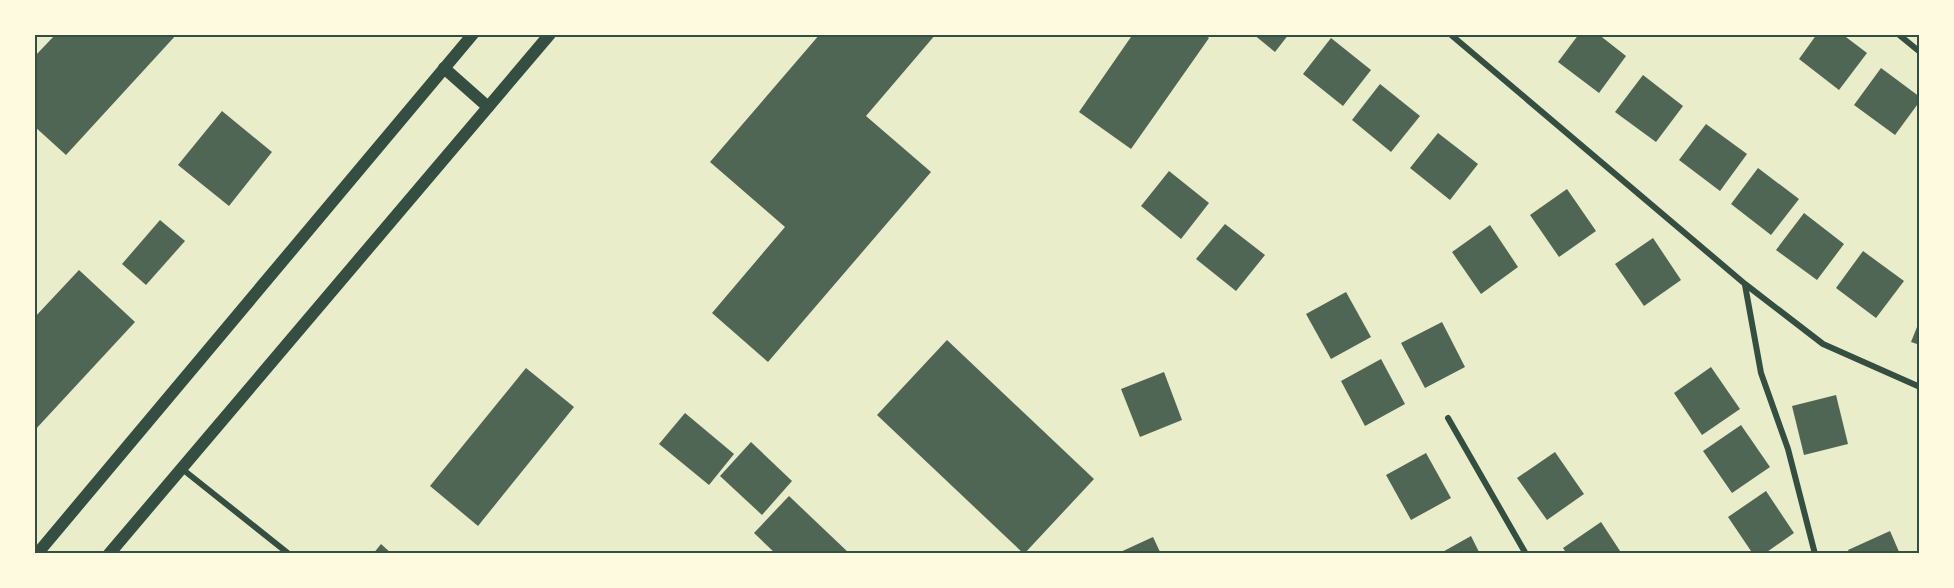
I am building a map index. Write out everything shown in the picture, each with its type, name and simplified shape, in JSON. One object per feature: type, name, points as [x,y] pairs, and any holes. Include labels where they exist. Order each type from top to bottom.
[{"type":"main road","points":[[37,554],[473,34]]},
{"type":"main road","points":[[109,554],[550,34]]},
{"type":"main road","points":[[444,68],[488,106]]},
{"type":"street","points":[[1450,34],[1745,284],[1823,344],[1920,387]]},
{"type":"street","points":[[1898,34],[1920,52]]},
{"type":"street","points":[[1745,284],[1761,373],[1788,449],[1815,554]]},
{"type":"street","points":[[1449,418],[1527,554]]},
{"type":"street","points":[[181,468],[289,554]]},
{"type":"building","points":[[56,34],[177,34],[66,155],[34,126],[34,57]]},
{"type":"building","points":[[820,34],[936,34],[866,116],[931,172],[768,362],[712,313],[785,227],[710,162]]},
{"type":"building","points":[[1133,34],[1204,34],[1209,38],[1131,149],[1079,112]]},
{"type":"building","points":[[1253,34],[1289,34],[1275,52]]},
{"type":"building","points":[[1579,34],[1598,34],[1626,56],[1599,93],[1558,62]]},
{"type":"building","points":[[1817,34],[1842,34],[1867,53],[1839,90],[1799,59]]},
{"type":"building","points":[[1331,38],[1371,70],[1343,106],[1303,74]]},
{"type":"building","points":[[1881,68],[1920,97],[1920,101],[1895,135],[1854,105]]},
{"type":"building","points":[[1643,75],[1683,106],[1656,142],[1615,112]]},
{"type":"building","points":[[1380,84],[1420,116],[1391,152],[1352,120]]},
{"type":"building","points":[[222,111],[272,152],[229,206],[178,165]]},
{"type":"building","points":[[1706,124],[1747,154],[1720,191],[1679,160]]},
{"type":"building","points":[[1438,133],[1478,164],[1450,200],[1410,168]]},
{"type":"building","points":[[1758,168],[1799,199],[1771,235],[1731,204]]},
{"type":"building","points":[[1169,171],[1209,203],[1181,239],[1141,206]]},
{"type":"building","points":[[1567,189],[1596,231],[1559,257],[1530,215]]},
{"type":"building","points":[[1804,213],[1844,244],[1817,280],[1776,250]]},
{"type":"building","points":[[160,220],[185,241],[146,285],[122,264]]},
{"type":"building","points":[[1225,224],[1265,255],[1236,291],[1196,259]]},
{"type":"building","points":[[1490,225],[1518,267],[1481,294],[1452,252]]},
{"type":"building","points":[[1653,238],[1681,280],[1644,306],[1615,264]]},
{"type":"building","points":[[1863,251],[1904,281],[1876,318],[1836,288]]},
{"type":"building","points":[[79,270],[135,322],[34,431],[34,318]]},
{"type":"building","points":[[1346,292],[1371,337],[1331,359],[1306,314]]},
{"type":"building","points":[[1442,322],[1465,367],[1425,388],[1401,343]]},
{"type":"building","points":[[1920,322],[1920,345],[1911,342]]},
{"type":"building","points":[[947,340],[1094,479],[1024,554],[877,415]]},
{"type":"building","points":[[1381,359],[1405,404],[1365,426],[1341,381]]},
{"type":"building","points":[[1711,367],[1740,409],[1702,435],[1674,393]]},
{"type":"building","points":[[526,368],[574,407],[478,526],[430,486]]},
{"type":"building","points":[[1164,372],[1182,420],[1140,437],[1121,389]]},
{"type":"building","points":[[1836,395],[1848,444],[1804,455],[1792,406]]},
{"type":"building","points":[[685,413],[734,454],[709,485],[659,444]]},
{"type":"building","points":[[1741,425],[1770,467],[1732,493],[1703,451]]},
{"type":"building","points":[[751,442],[792,481],[762,515],[720,476]]},
{"type":"building","points":[[1555,452],[1584,494],[1547,520],[1517,478]]},
{"type":"building","points":[[1426,453],[1451,498],[1411,520],[1386,475]]},
{"type":"building","points":[[1766,491],[1794,533],[1764,554],[1753,554],[1728,517]]},
{"type":"building","points":[[789,496],[850,554],[776,554],[754,533]]},
{"type":"building","points":[[1601,522],[1622,554],[1567,554],[1563,548]]},
{"type":"building","points":[[1890,531],[1900,554],[1850,554],[1848,550]]},
{"type":"building","points":[[1471,536],[1480,554],[1439,554]]},
{"type":"building","points":[[1153,537],[1161,554],[1116,554]]},
{"type":"building","points":[[381,544],[392,554],[373,554]]}]
